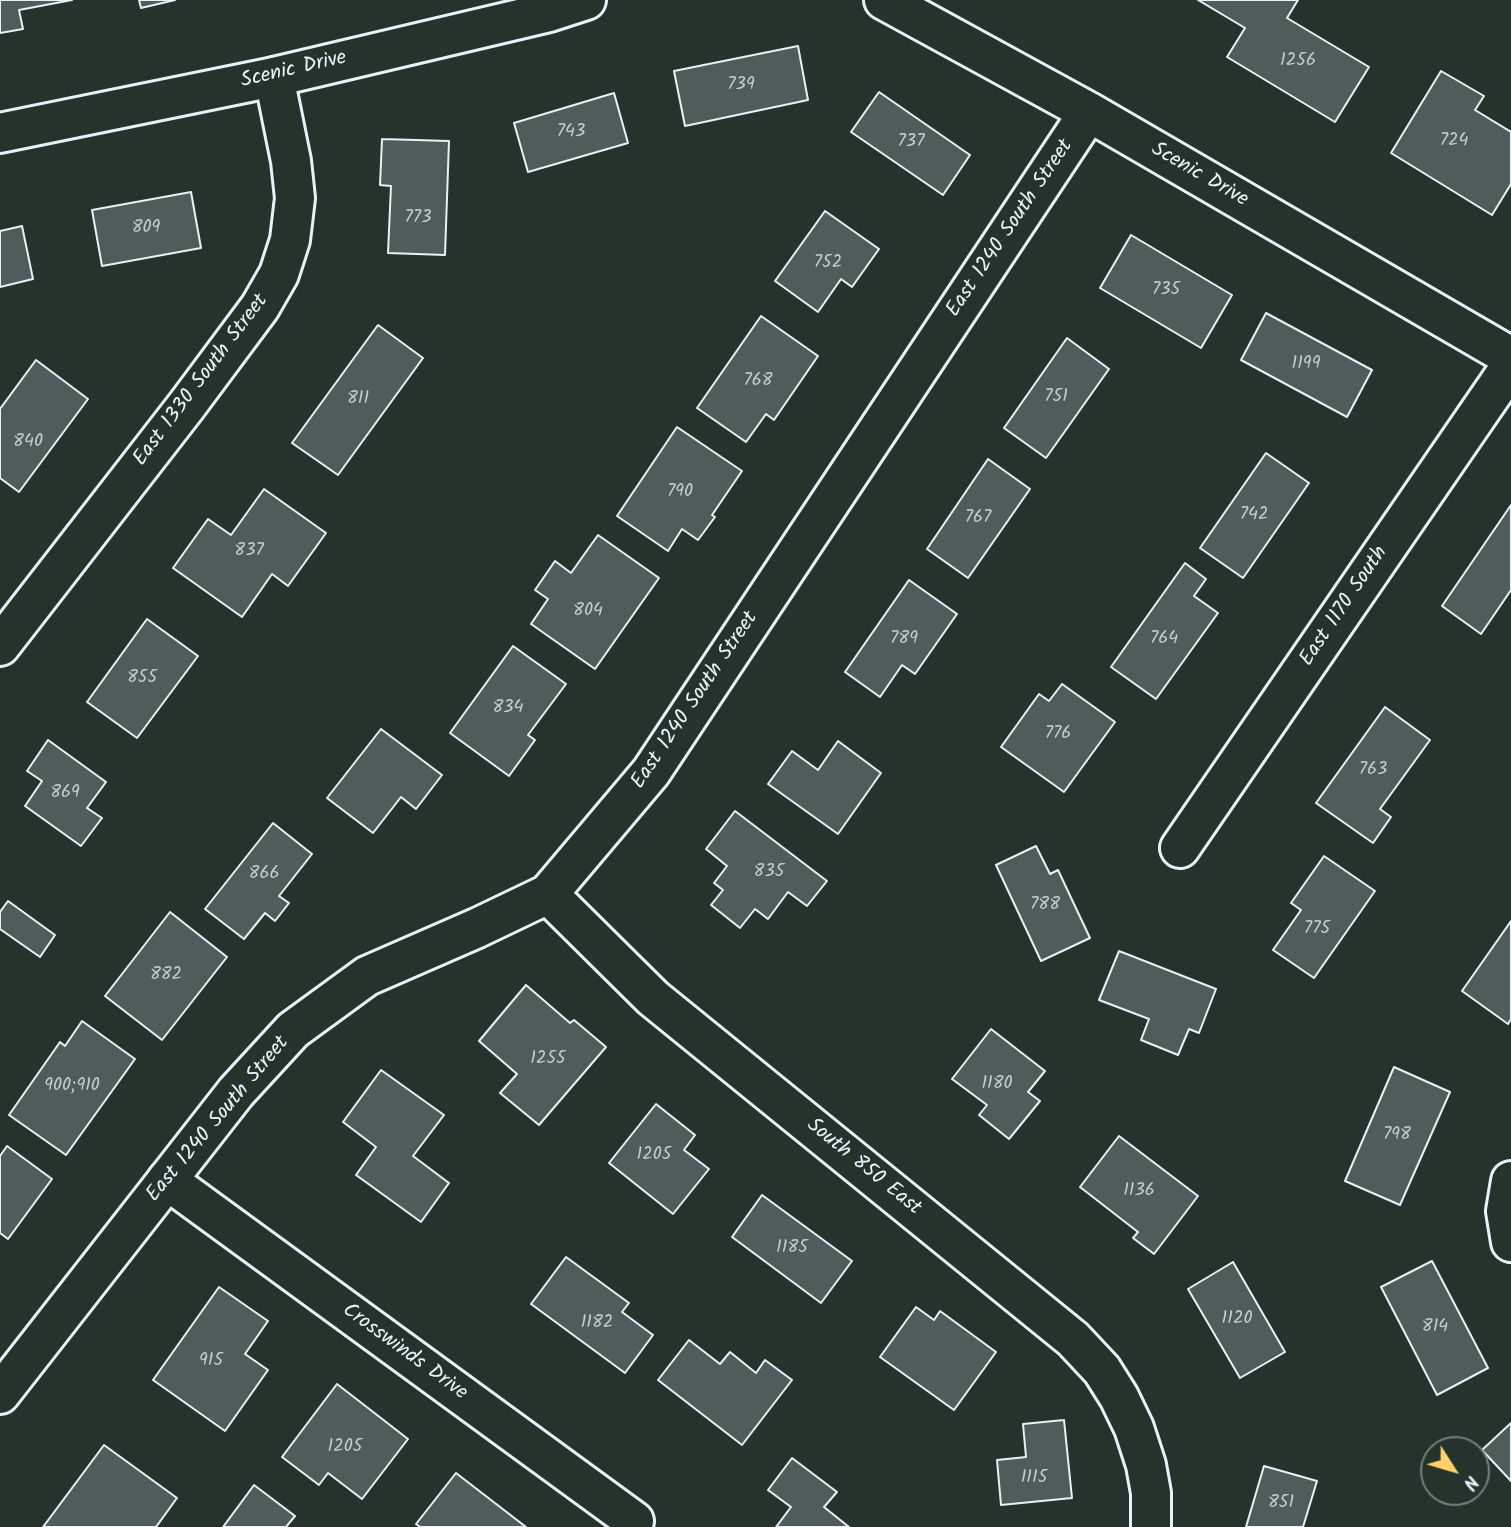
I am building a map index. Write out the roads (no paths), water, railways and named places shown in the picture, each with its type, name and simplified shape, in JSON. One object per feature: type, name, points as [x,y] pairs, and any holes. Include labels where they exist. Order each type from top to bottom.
[{"type":"street","name":"Scenic Drive","points":[[0,132],[274,76],[549,12],[586,0]]},
{"type":"street","name":"Scenic Drive","points":[[884,0],[1089,112],[1511,357]]},
{"type":"street","name":"East 1330 South Street","points":[[0,646],[187,405],[260,307],[279,274],[290,240],[295,198],[291,161],[274,76]]},
{"type":"street","name":"East 1240 South Street","points":[[0,1394],[236,1092],[293,1030],[367,976],[477,929],[548,894],[651,772],[1089,112]]},
{"type":"street","name":"East 1170 South","points":[[1180,848],[1511,366]]},
{"type":"street","name":"South 850 East","points":[[548,894],[653,998],[1073,1339],[1101,1370],[1119,1397],[1134,1428],[1146,1465],[1151,1493],[1151,1527]]},
{"type":"street","name":"Crosswinds Drive","points":[[167,1181],[634,1521],[629,1527]]},
{"type":"street","points":[[1511,1181],[1506,1211],[1511,1242]]}]
